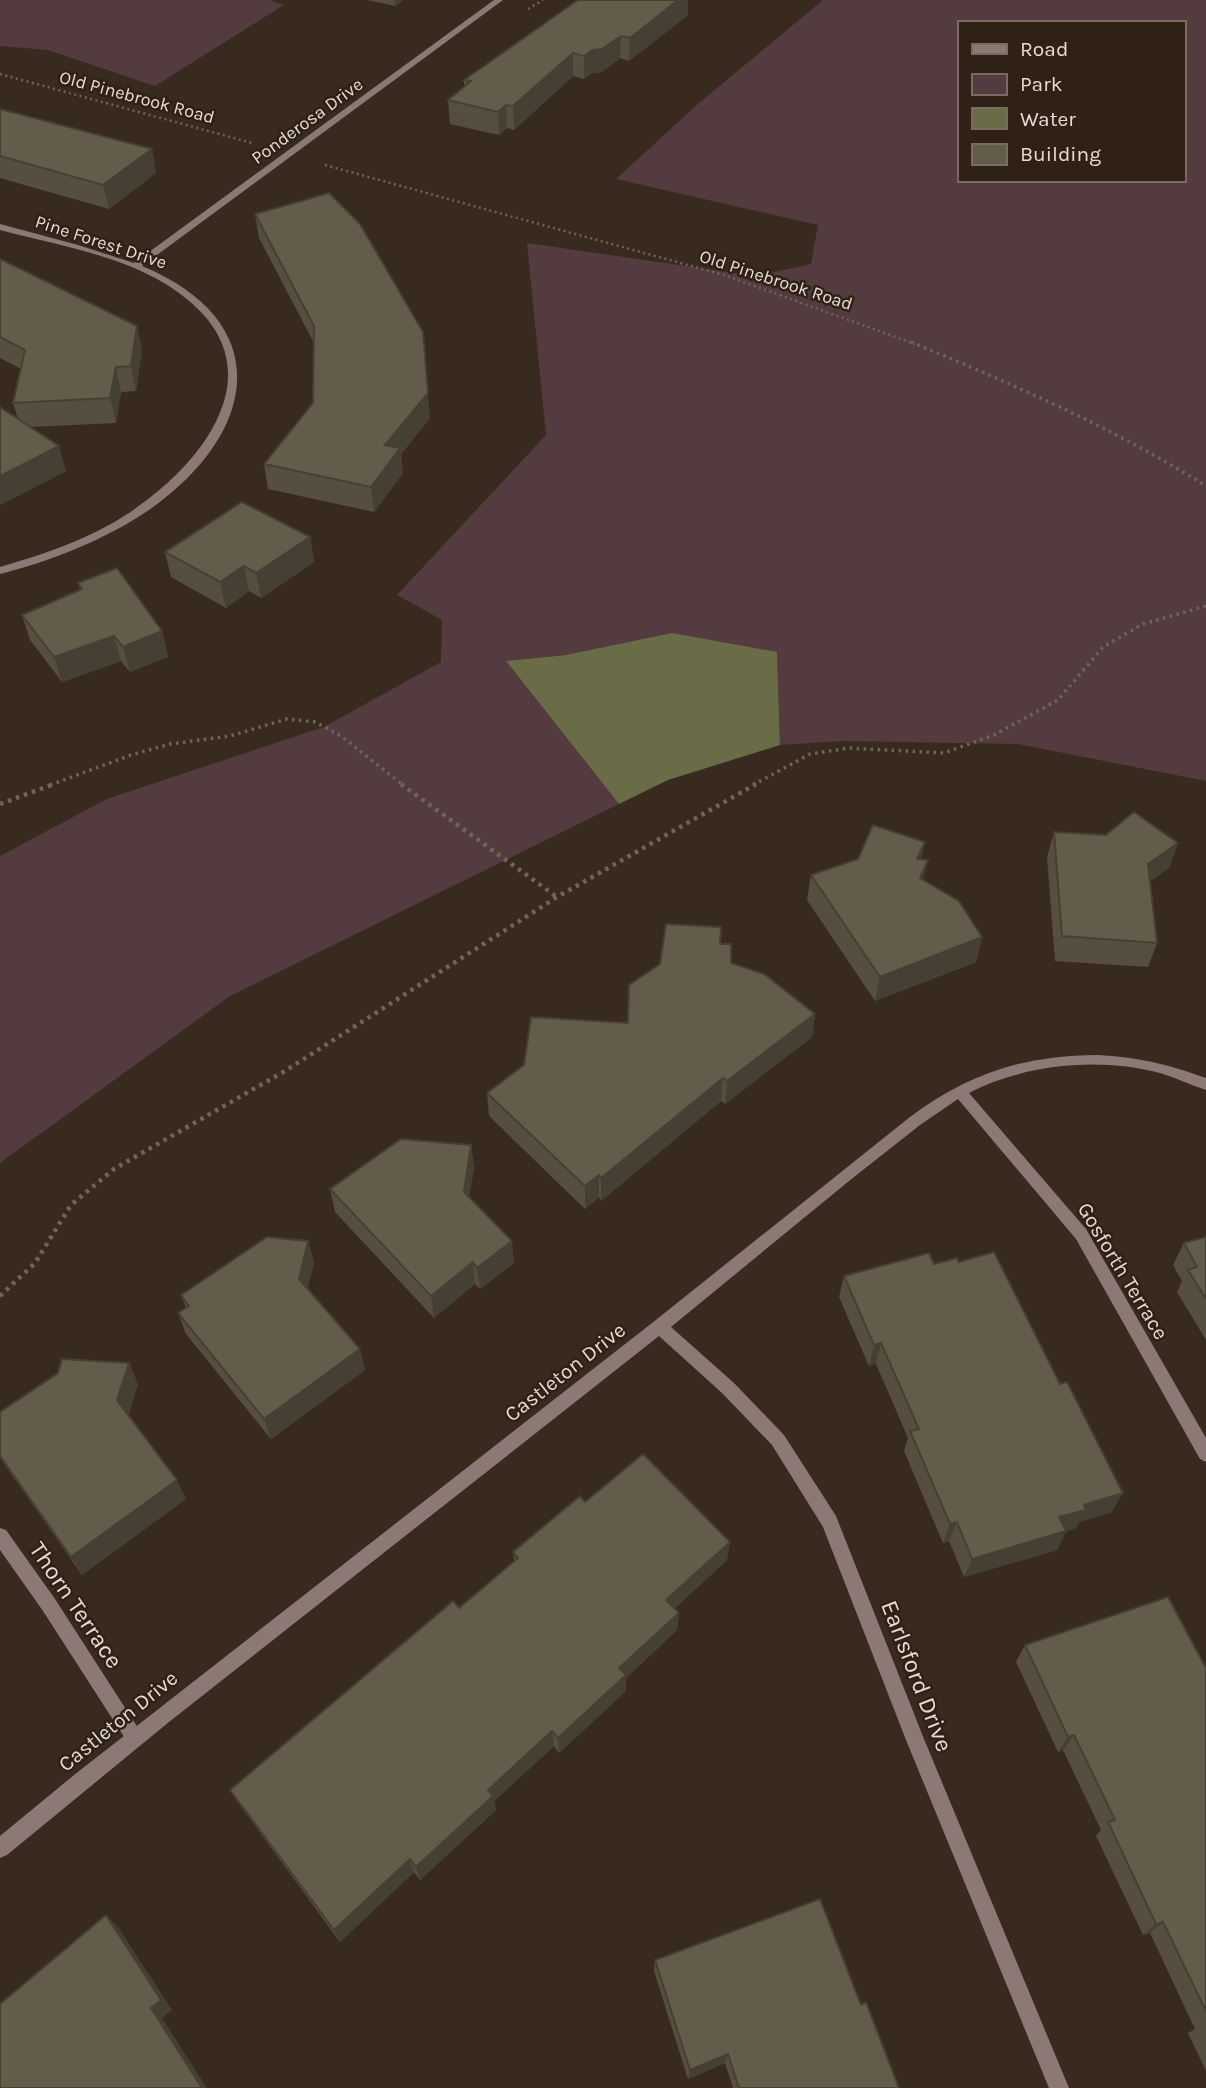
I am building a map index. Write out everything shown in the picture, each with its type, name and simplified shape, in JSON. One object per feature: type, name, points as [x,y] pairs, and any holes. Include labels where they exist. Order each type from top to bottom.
[{"type":"street","name":"Ponderosa Drive","points":[[135,267],[499,0]]},
{"type":"street","name":"Pine Forest Drive","points":[[0,227],[135,267],[166,281],[193,299],[219,326],[230,346],[236,375],[220,430],[202,456],[170,488],[114,527],[37,560],[0,571]]},
{"type":"street","name":"Castleton Drive","points":[[0,1848],[134,1737],[660,1327],[805,1207],[959,1091],[1008,1072],[1043,1064],[1104,1060],[1158,1068],[1206,1084]]},
{"type":"street","name":"Gosforth Terrace","points":[[959,1091],[1081,1234],[1206,1454]]},
{"type":"street","name":"Earlsford Drive","points":[[660,1327],[727,1388],[778,1440],[831,1522],[915,1740],[1059,2088]]},
{"type":"street","name":"Thorn Terrace","points":[[0,1536],[134,1737]]},
{"type":"path","name":"Old Pinebrook Road","points":[[0,74],[254,144]]},
{"type":"path","name":"Old Pinebrook Road","points":[[315,161],[341,171],[507,212],[724,275],[804,302],[907,340],[987,374],[1158,456],[1206,486]]},
{"type":"path","points":[[0,1296],[35,1263],[71,1205],[114,1169],[285,1071],[556,897],[810,754],[849,748],[944,753],[994,735],[1058,700],[1103,647],[1143,624],[1206,606]]},
{"type":"path","points":[[0,804],[131,755],[170,744],[230,736],[287,719],[315,722],[341,736],[372,763],[556,897]]},
{"type":"green space","points":[[0,0],[270,0],[284,5],[155,86],[48,50],[0,46]]},
{"type":"green space","points":[[823,0],[1206,0],[1206,781],[1018,744],[842,741],[780,745],[777,652],[566,655],[506,661],[619,804],[230,996],[0,1163],[0,856],[107,799],[324,727],[441,662],[442,620],[397,595],[546,435],[527,243],[755,276],[811,264],[818,225],[616,179],[699,103]]},
{"type":"water","points":[[672,633],[777,652],[780,745],[668,780],[619,804],[506,661],[566,655]]},
{"type":"building","points":[[578,0],[678,0],[630,38],[621,36],[602,49],[592,50],[584,56],[573,53],[513,106],[506,105],[498,112],[448,100],[471,81],[464,80]]},
{"type":"building","points":[[0,109],[152,149],[103,185],[0,156]]},
{"type":"building","points":[[329,193],[360,224],[423,332],[428,393],[385,445],[400,448],[371,487],[264,464],[313,403],[314,326],[255,214]]},
{"type":"building","points":[[0,259],[137,326],[131,366],[116,367],[110,398],[13,403],[25,350],[0,337]]},
{"type":"building","points":[[0,407],[59,446],[0,476]]},
{"type":"building","points":[[242,502],[310,537],[256,573],[244,566],[220,582],[165,552]]},
{"type":"building","points":[[117,568],[162,631],[123,647],[114,636],[54,657],[22,615],[82,589],[78,583]]},
{"type":"building","points":[[1134,812],[1178,843],[1148,864],[1157,943],[1062,936],[1054,832],[1106,835]]},
{"type":"building","points":[[873,825],[925,842],[917,859],[928,860],[920,878],[959,901],[982,937],[880,977],[811,875],[858,859]]},
{"type":"building","points":[[666,924],[721,927],[720,944],[731,944],[731,963],[764,974],[815,1014],[727,1081],[723,1078],[601,1178],[599,1175],[585,1186],[487,1093],[524,1065],[531,1017],[628,1023],[629,985],[660,964]]},
{"type":"building","points":[[401,1139],[471,1145],[464,1192],[512,1241],[477,1268],[473,1262],[431,1296],[330,1189]]},
{"type":"building","points":[[267,1237],[308,1241],[299,1279],[360,1349],[264,1419],[178,1313],[189,1306],[181,1295]]},
{"type":"building","points":[[1206,1237],[1206,1299],[1188,1270],[1197,1267],[1184,1243]]},
{"type":"building","points":[[994,1252],[1060,1384],[1067,1382],[1123,1493],[1084,1505],[1086,1510],[1059,1517],[1066,1531],[972,1559],[957,1522],[950,1524],[910,1431],[919,1429],[881,1343],[874,1345],[844,1276],[929,1253],[934,1264],[957,1258],[959,1262]]},
{"type":"building","points":[[62,1359],[129,1363],[117,1400],[177,1480],[71,1557],[0,1456],[0,1412],[58,1373]]},
{"type":"building","points":[[643,1454],[730,1542],[666,1600],[679,1613],[619,1668],[626,1675],[558,1738],[552,1731],[488,1790],[493,1796],[416,1867],[410,1859],[334,1930],[230,1790],[453,1601],[459,1608],[518,1558],[513,1552],[580,1496],[585,1502]]},
{"type":"building","points":[[1168,1597],[1206,1668],[1206,2011],[1163,1922],[1156,1924],[1108,1822],[1115,1820],[1074,1735],[1068,1737],[1025,1645]]},
{"type":"building","points":[[820,1899],[861,2005],[866,2002],[899,2088],[739,2088],[728,2054],[690,2070],[655,1960]]},
{"type":"building","points":[[106,1915],[161,2000],[151,2008],[202,2088],[0,2088],[0,2004]]}]
